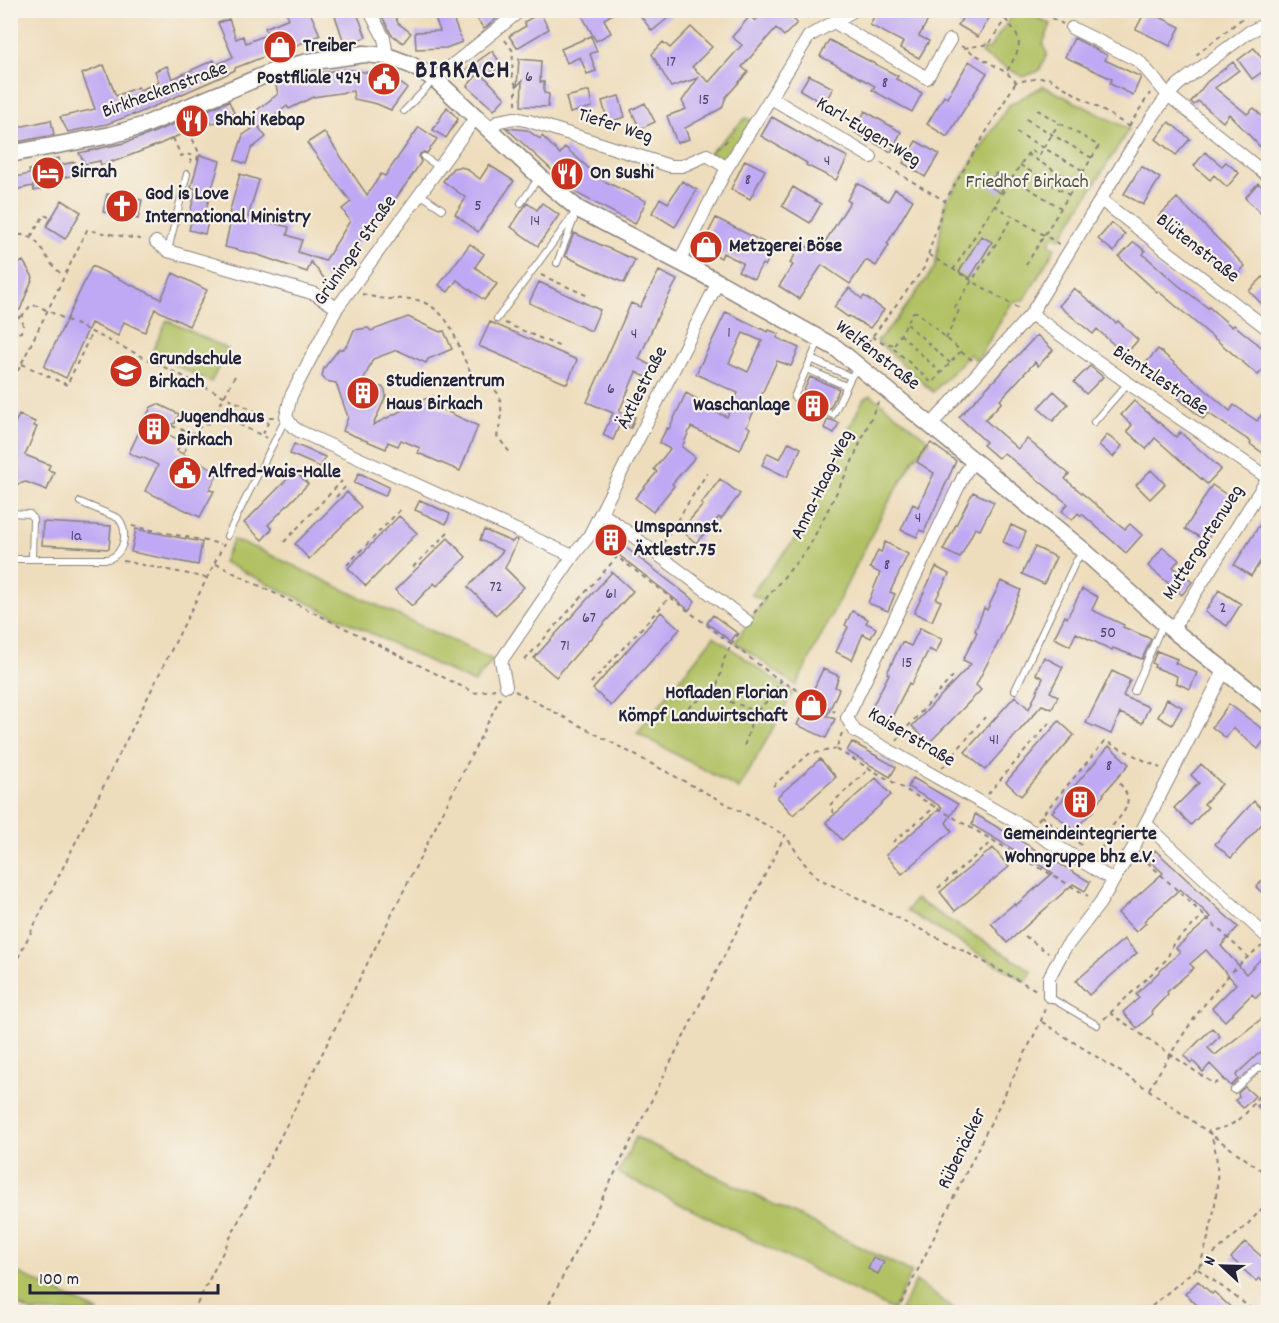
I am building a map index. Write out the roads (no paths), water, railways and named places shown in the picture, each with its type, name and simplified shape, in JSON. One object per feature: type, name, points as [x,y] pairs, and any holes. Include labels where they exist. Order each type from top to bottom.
[{"type":"street","points":[[369,10],[384,38],[387,57]]},
{"type":"street","points":[[435,79],[521,10]]},
{"type":"street","points":[[679,262],[727,168],[809,36],[855,10]]},
{"type":"street","points":[[834,22],[927,78],[950,40]]},
{"type":"street","points":[[930,426],[1030,315],[1141,133],[1168,94],[1249,32],[1269,23]]},
{"type":"street","points":[[1072,28],[1139,61],[1168,94],[1269,176]]},
{"type":"street","name":"Birkheckenstraße","points":[[10,154],[111,135],[142,126],[277,70],[308,62],[364,54],[387,57],[411,65],[435,79]]},
{"type":"street","name":"Welfenstraße","points":[[435,79],[540,177],[578,209],[821,338],[854,368],[884,388],[1084,551],[1168,626],[1269,705]]},
{"type":"street","name":"Karl-Eugen-Weg","points":[[771,98],[871,157]]},
{"type":"street","name":"Grüninger Straße","points":[[286,417],[291,396],[337,308],[476,117]]},
{"type":"street","name":"Tiefer Weg","points":[[489,129],[499,121],[516,118],[670,165],[682,166],[707,155],[727,168]]},
{"type":"street","name":"Blütenstraße","points":[[1101,200],[1269,329]]},
{"type":"street","points":[[156,242],[168,251],[315,294],[337,308]]},
{"type":"street","name":"Äxtlestraße","points":[[506,686],[501,661],[589,536],[718,282]]},
{"type":"street","name":"Bientzlestraße","points":[[1030,315],[1268,478]]},
{"type":"street","points":[[286,417],[299,431],[573,556]]},
{"type":"street","name":"Kaiserstraße","points":[[974,461],[965,473],[847,718],[855,731],[982,802],[1113,880]]},
{"type":"street","name":"Muttergartenweg","points":[[1168,626],[1268,478]]},
{"type":"street","points":[[602,513],[747,621]]},
{"type":"street","points":[[1049,996],[1049,978],[1058,961],[1100,903],[1133,848],[1224,671]]},
{"type":"street","points":[[1146,824],[1267,935]]},
{"type":"lane","points":[[404,111],[435,79]]},
{"type":"lane","points":[[424,158],[439,167]]},
{"type":"lane","points":[[168,251],[187,174]]},
{"type":"lane","points":[[521,203],[540,177]]},
{"type":"lane","points":[[420,194],[442,209]]},
{"type":"lane","points":[[557,263],[578,209]]},
{"type":"lane","points":[[497,319],[578,209]]},
{"type":"lane","points":[[803,401],[794,397],[821,338]]},
{"type":"lane","points":[[812,359],[854,368],[833,415],[822,410]]},
{"type":"lane","points":[[807,369],[846,387]]},
{"type":"lane","points":[[1094,422],[1128,384]]},
{"type":"lane","name":"Grüninger Straße","points":[[227,536],[286,417]]},
{"type":"lane","points":[[10,559],[108,559],[115,557],[121,551],[124,527],[118,518],[80,502]]},
{"type":"lane","points":[[10,513],[30,514],[33,519],[32,558]]},
{"type":"lane","points":[[1015,690],[1076,561],[1084,551]]},
{"type":"lane","points":[[1134,691],[1168,626]]},
{"type":"lane","points":[[1049,996],[1097,1025]]},
{"type":"lane","points":[[1234,1090],[1258,1068],[1269,1067]]},
{"type":"place","name":"Treiber","points":[[280,47]]},
{"type":"place","name":"Postfiliale 424","points":[[384,79]]},
{"type":"place","name":"Shahi Kebap","points":[[192,121]]},
{"type":"place","name":"Sirrah","points":[[48,173]]},
{"type":"place","name":"On Sushi","points":[[567,174]]},
{"type":"place","name":"God is Love International Ministry","points":[[122,206]]},
{"type":"place","name":"Metzgerei Böse","points":[[706,247]]},
{"type":"place","name":"Grundschule Birkach","points":[[126,371]]},
{"type":"place","name":"Studienzentrum Haus Birkach","points":[[363,393]]},
{"type":"place","name":"Waschanlage","points":[[813,406]]},
{"type":"place","name":"Jugendhaus Birkach","points":[[154,429]]},
{"type":"place","name":"Alfred-Wais-Halle","points":[[185,473]]},
{"type":"place","name":"Umspannst. Äxtlestr.75","points":[[611,540]]},
{"type":"place","name":"Hofladen Florian Kömpf Landwirtschaft","points":[[811,705]]},
{"type":"place","name":"Gemeindeintegrierte Wohngruppe bhz e.V.","points":[[1080,802]]},
{"type":"district","name":"BIRKACH","points":[[463,71]]},
{"type":"park label","name":"Friedhof Birkach","points":[[1027,183]]}]
